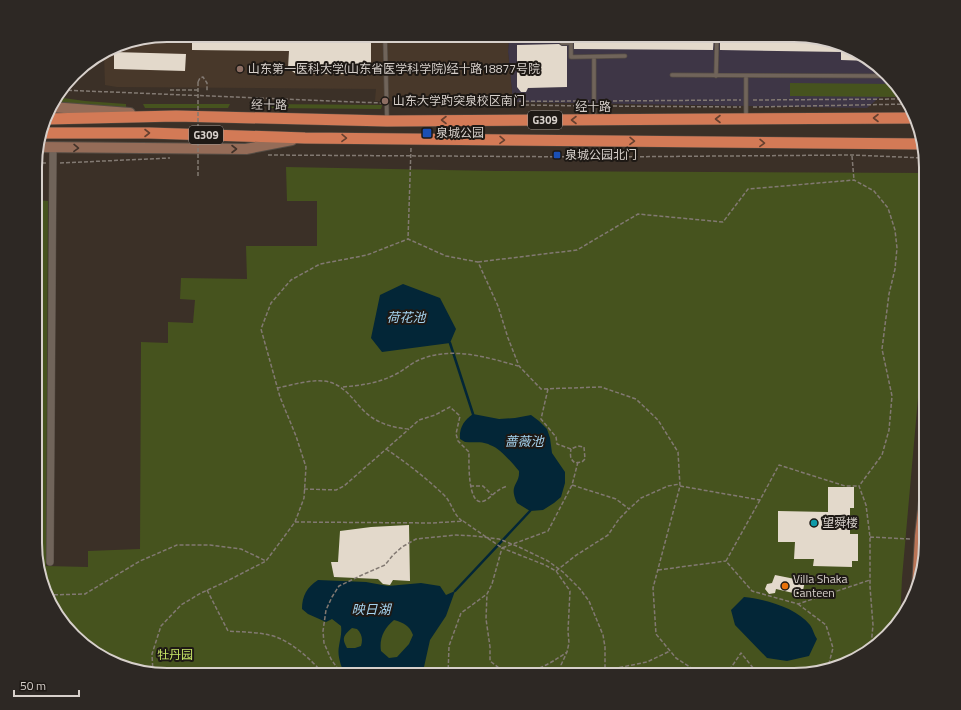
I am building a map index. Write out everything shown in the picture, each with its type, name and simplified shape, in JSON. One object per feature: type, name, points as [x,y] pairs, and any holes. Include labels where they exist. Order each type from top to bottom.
[{"type":"highway","name":"经十路","points":[[52,119],[176,116],[387,121],[594,120],[746,113],[908,118]]},
{"type":"highway","name":"G309","points":[[47,133],[149,133],[305,138],[917,144]]},
{"type":"main road","name":"经十路","points":[[58,107],[176,116]]},
{"type":"main road","points":[[44,147],[246,149],[305,138]]},
{"type":"street","points":[[50,562],[54,147]]},
{"type":"lane","points":[[385,42],[387,121]]},
{"type":"lane","points":[[562,42],[571,43],[571,57],[625,56]]},
{"type":"lane","points":[[716,42],[716,76]]},
{"type":"lane","points":[[594,57],[594,120]]},
{"type":"lane","points":[[672,76],[879,76]]},
{"type":"lane","points":[[746,76],[746,113]]},
{"type":"path","points":[[198,177],[198,82],[200,78],[203,77],[206,79],[207,91]]},
{"type":"path","points":[[69,90],[386,103],[594,103],[899,99]]},
{"type":"path","points":[[198,90],[170,90],[170,93],[386,103],[594,103],[746,113],[902,104]]},
{"type":"path","points":[[408,239],[411,139]]},
{"type":"path","points":[[851,144],[854,180]]},
{"type":"path","points":[[262,155],[615,157],[852,155],[919,158]]},
{"type":"path","points":[[191,158],[199,157]]},
{"type":"path","points":[[42,163],[175,158]]},
{"type":"path","points":[[150,667],[153,666],[152,654],[160,626],[181,604],[266,561],[295,522],[304,498],[306,467],[296,436],[277,388],[261,329],[271,302],[291,280],[320,264],[367,255],[408,239],[446,256],[478,262],[577,250],[638,214],[724,222],[748,189],[854,180],[874,191],[888,208],[895,230],[897,248],[895,270],[889,294],[882,348],[892,396],[889,430],[882,455],[859,486]]},
{"type":"path","points":[[478,262],[498,306],[519,366],[541,389],[601,387],[636,399],[658,420],[678,452],[680,485],[653,588],[656,634],[676,658],[691,668]]},
{"type":"path","points":[[342,387],[371,384],[398,374],[418,360],[440,354],[472,354],[519,366]]},
{"type":"path","points":[[277,388],[317,380],[329,381],[342,387],[365,412],[380,422],[409,429]]},
{"type":"path","points":[[548,389],[541,420],[556,437],[557,444],[572,449],[578,446],[584,447],[585,459],[582,462],[575,463],[571,460],[570,456],[572,449]]},
{"type":"path","points":[[304,489],[336,490],[344,486],[419,420],[435,415],[450,407],[460,416],[456,434],[458,441],[469,452],[468,475],[470,486],[475,498],[482,502],[485,501],[507,486]]},
{"type":"path","points":[[386,449],[414,467],[446,497],[456,516],[502,548],[545,565],[556,572],[570,591],[568,631],[569,643],[561,668]]},
{"type":"path","points":[[502,548],[548,531],[572,485],[578,462]]},
{"type":"path","points":[[726,561],[779,466],[845,486],[859,486]]},
{"type":"path","points":[[572,485],[616,499],[629,509]]},
{"type":"path","points":[[556,572],[575,556],[608,535],[619,519],[641,498],[668,486],[680,485],[760,500]]},
{"type":"path","points":[[470,486],[483,486],[492,495]]},
{"type":"path","points":[[859,486],[866,505],[870,537],[870,580],[873,625],[872,640]]},
{"type":"path","points":[[295,522],[433,523],[463,521]]},
{"type":"path","points":[[337,668],[331,660],[324,643],[323,631],[326,610],[339,586],[385,565],[402,547],[416,540],[456,535],[499,539],[548,561],[563,572],[580,589],[589,601],[603,635],[605,647],[605,668]]},
{"type":"path","points":[[870,537],[919,540]]},
{"type":"path","points":[[54,595],[85,594],[140,561],[178,545],[210,545],[241,549],[266,561]]},
{"type":"path","points":[[498,668],[490,662],[490,647],[486,619],[487,594],[492,584],[502,548]]},
{"type":"path","points":[[658,570],[726,561]]},
{"type":"path","points":[[726,561],[752,590],[798,604],[826,625],[833,648],[829,663]]},
{"type":"path","points":[[798,604],[870,580]]},
{"type":"path","points":[[207,590],[228,631],[271,635],[291,644],[319,668]]},
{"type":"path","points":[[448,668],[449,646],[461,613],[487,594]]},
{"type":"path","points":[[617,668],[647,662],[670,651]]},
{"type":"path","points":[[539,668],[550,664],[567,652]]},
{"type":"path","points":[[731,668],[741,653],[753,668]]},
{"type":"shaded area","name":"山东第一医科大学(山东省医学科学院)经十路18877号院","points":[[159,42],[509,42],[508,52],[513,102],[375,101],[376,89],[117,87],[105,85],[104,59],[127,49],[143,44]]},
{"type":"shaded area","points":[[509,42],[802,42],[818,44],[834,49],[863,63],[882,79],[897,97],[880,97],[867,108],[513,102],[508,52]]},
{"type":"green space","points":[[790,83],[887,84],[897,97],[790,96]]},
{"type":"green space","points":[[63,98],[126,104],[126,108],[61,102]]},
{"type":"green space","points":[[143,104],[230,104],[228,108],[145,108]]},
{"type":"green space","points":[[265,104],[382,106],[381,109],[268,108]]},
{"type":"green space","name":"泉城公园","points":[[286,167],[497,171],[919,173],[919,387],[901,607],[893,619],[876,637],[849,655],[826,664],[794,668],[159,668],[135,664],[119,658],[91,642],[73,625],[59,605],[49,583],[44,567],[42,551],[42,200],[48,201],[46,566],[88,567],[88,551],[140,549],[141,342],[168,343],[168,322],[193,323],[195,300],[180,299],[181,278],[247,279],[246,246],[317,246],[317,201],[287,201]]},
{"type":"water","name":"荷花池","points":[[403,284],[440,298],[456,329],[450,343],[382,352],[371,338],[380,295]]},
{"type":"water","name":"蔷薇池","points":[[473,414],[499,419],[531,415],[539,421],[547,429],[552,453],[565,472],[565,483],[561,497],[543,510],[530,511],[517,503],[514,488],[519,476],[519,471],[513,464],[502,452],[494,447],[484,443],[465,442],[460,439],[460,431],[463,425]]},
{"type":"water","name":"映日湖","points":[[318,580],[366,582],[388,586],[421,583],[440,586],[446,595],[455,591],[446,616],[430,640],[424,668],[342,668],[339,657],[341,626],[332,619],[326,622],[308,614],[302,609],[303,600],[308,589]],"holes":[[[394,620],[401,622],[410,629],[413,635],[409,644],[397,657],[389,658],[381,651],[382,638],[385,630]],[[352,628],[357,629],[362,639],[361,646],[347,648],[344,642],[344,637]]]},
{"type":"water","points":[[744,597],[780,605],[804,619],[811,627],[817,639],[809,656],[787,661],[767,658],[735,625],[731,610]]},
{"type":"building","points":[[192,42],[371,42],[371,74],[296,74],[288,68],[289,51],[192,50]]},
{"type":"building","points":[[574,42],[714,42],[713,50],[574,49]]},
{"type":"building","points":[[720,42],[802,42],[818,44],[834,49],[849,55],[859,61],[841,60],[841,52],[720,50]]},
{"type":"building","points":[[559,44],[562,46],[567,46],[567,87],[528,88],[526,92],[521,92],[517,87],[517,45]]},
{"type":"building","points":[[119,52],[186,54],[185,71],[114,69],[114,54]]},
{"type":"building","name":"望舜楼","points":[[828,487],[854,487],[854,508],[850,508],[850,534],[858,534],[858,561],[852,561],[852,567],[813,566],[814,559],[794,559],[795,542],[778,542],[778,511],[828,512]]},
{"type":"building","points":[[409,525],[410,581],[393,580],[390,585],[383,584],[378,579],[334,577],[331,562],[338,562],[340,531],[371,527]]},
{"type":"building","name":"Villa Shaka Canteen","points":[[775,575],[805,581],[802,595],[776,589],[775,593],[769,594],[765,589],[767,584],[772,583]]},
{"type":"waterway","points":[[450,343],[473,414]]},
{"type":"waterway","points":[[455,591],[530,511]]},
{"type":"place","name":"山东第一医科大学(山东省医学科学院)经十路18877号院","points":[[240,69]]},
{"type":"place","name":"山东大学趵突泉校区南门","points":[[385,101]]},
{"type":"place","name":"泉城公园","points":[[427,133]]},
{"type":"place","name":"泉城公园北门","points":[[557,155]]},
{"type":"place","name":"望舜楼","points":[[814,523]]},
{"type":"place","name":"Villa Shaka Canteen","points":[[785,586]]},
{"type":"park label","name":"牡丹园","points":[[175,655]]}]
